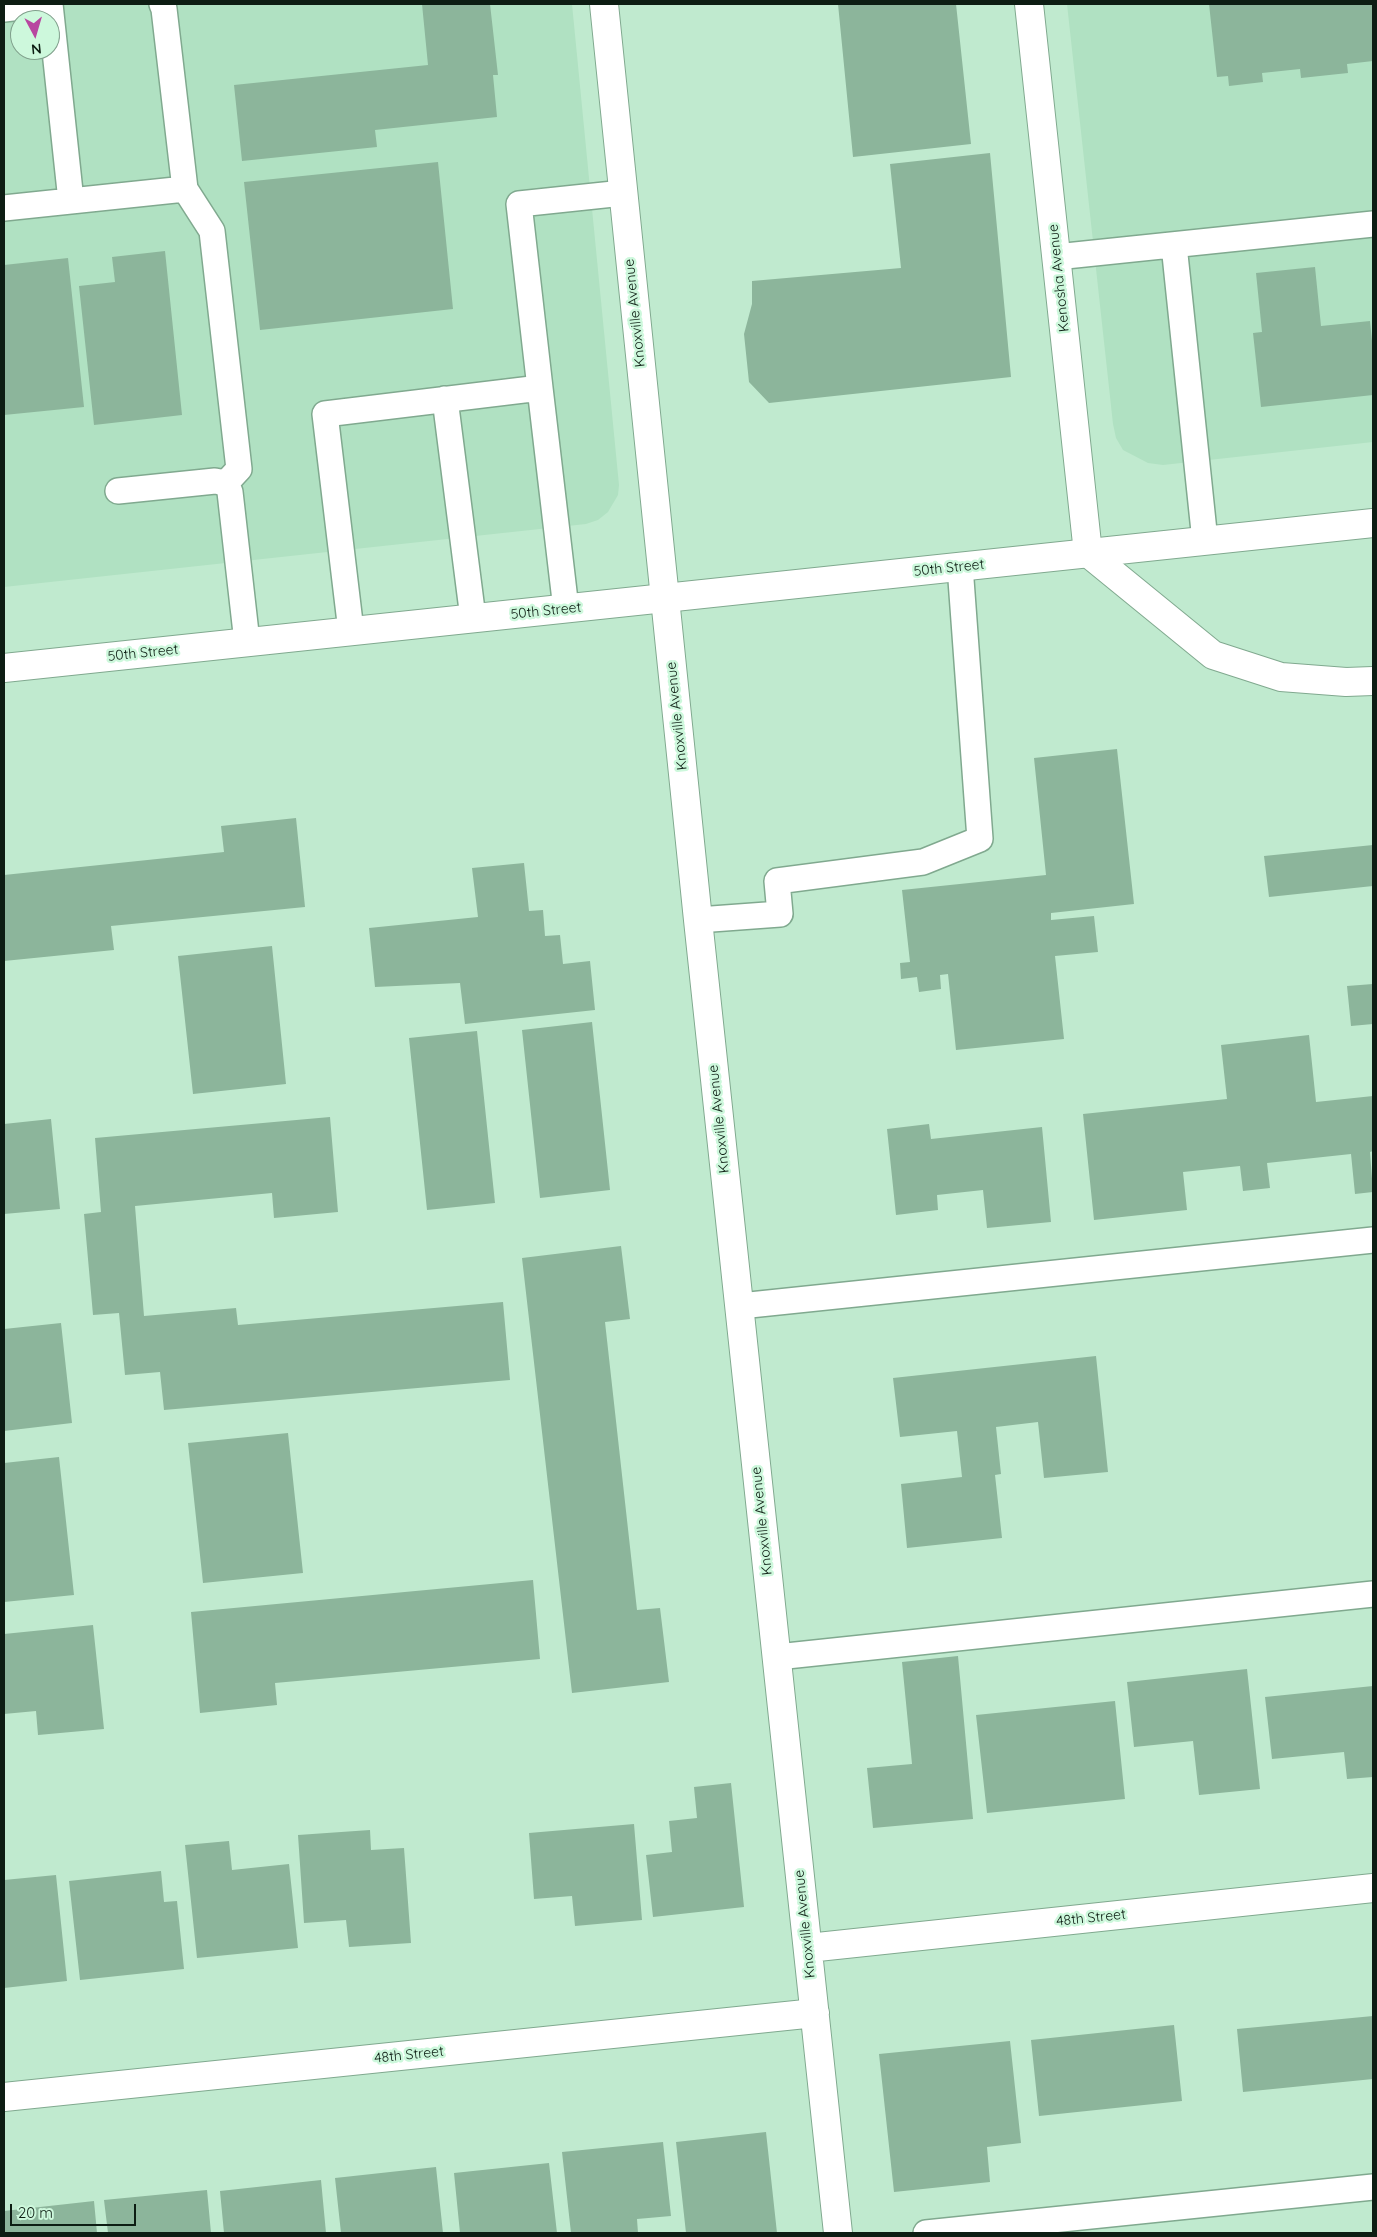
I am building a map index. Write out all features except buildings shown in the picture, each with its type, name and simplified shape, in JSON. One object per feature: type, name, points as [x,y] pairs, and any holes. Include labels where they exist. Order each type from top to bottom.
[{"type":"street","name":"Knoxville Avenue","points":[[604,4],[664,598],[838,2233]]},
{"type":"street","name":"Kenosha Avenue","points":[[1029,4],[1088,553]]},
{"type":"street","name":"50th Street","points":[[4,668],[1373,523]]},
{"type":"street","points":[[1088,553],[1213,655],[1281,677],[1346,682],[1373,681]]},
{"type":"street","name":"48th Street","points":[[808,1948],[1373,1888]]},
{"type":"street","name":"48th Street","points":[[4,2097],[815,2013]]},
{"type":"lane","points":[[4,9],[45,4]]},
{"type":"lane","points":[[50,4],[71,201]]},
{"type":"lane","points":[[162,4],[185,189],[212,231],[238,469],[226,483]]},
{"type":"lane","points":[[4,208],[185,189]]},
{"type":"lane","points":[[566,609],[519,204],[623,193]]},
{"type":"lane","points":[[1056,257],[1373,224]]},
{"type":"lane","points":[[1174,245],[1205,541]]},
{"type":"lane","points":[[351,631],[326,414],[540,388]]},
{"type":"lane","points":[[445,399],[473,618]]},
{"type":"lane","points":[[118,491],[214,481],[226,483]]},
{"type":"lane","points":[[226,483],[230,492],[247,642]]},
{"type":"lane","points":[[698,920],[780,914],[777,881],[923,862],[980,839],[960,566]]},
{"type":"lane","points":[[740,1306],[1373,1240]]},
{"type":"lane","points":[[777,1657],[1373,1594]]},
{"type":"lane","points":[[926,2233],[1373,2187]]},
{"type":"shaded area","points":[[4,4],[572,4],[619,485],[618,495],[608,512],[598,520],[586,524],[4,587]]},
{"type":"shaded area","points":[[1067,4],[1373,4],[1373,442],[1163,465],[1148,463],[1123,450],[1116,438],[1113,424]]}]
